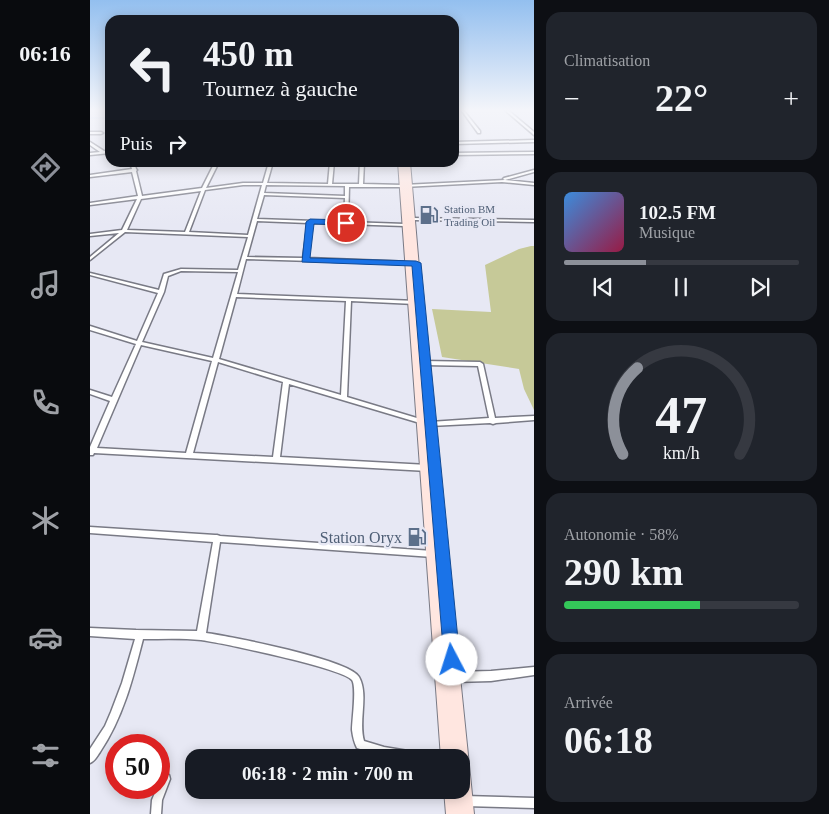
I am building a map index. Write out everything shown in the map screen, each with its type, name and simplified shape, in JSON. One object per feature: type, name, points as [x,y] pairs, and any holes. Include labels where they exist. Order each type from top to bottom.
[{"type":"main road","points":[[402,167],[407,186]]},
{"type":"main road","points":[[407,167],[415,302],[437,555],[448,749]]},
{"type":"main road","points":[[415,302],[424,363],[425,421]]},
{"type":"main road","points":[[437,555],[453,677],[455,749]]},
{"type":"main road","points":[[453,814],[456,799]]},
{"type":"main road","points":[[458,799],[467,814]]},
{"type":"street","points":[[98,149],[104,153]]},
{"type":"street","points":[[90,154],[104,153]]},
{"type":"street","points":[[459,154],[534,153]]},
{"type":"street","points":[[90,259],[124,231],[140,196],[134,167]]},
{"type":"street","points":[[186,234],[214,167]]},
{"type":"street","points":[[189,455],[270,167]]},
{"type":"street","points":[[330,185],[332,167]]},
{"type":"street","points":[[361,185],[362,167]]},
{"type":"street","points":[[90,176],[135,170]]},
{"type":"street","points":[[502,181],[534,171]]},
{"type":"street","points":[[90,204],[204,188],[265,183],[407,186],[502,181],[534,184]]},
{"type":"street","points":[[346,223],[347,185]]},
{"type":"street","points":[[262,194],[347,197]]},
{"type":"street","points":[[254,220],[346,223],[534,220]]},
{"type":"street","points":[[305,260],[310,222]]},
{"type":"street","points":[[90,235],[124,231],[250,236]]},
{"type":"street","points":[[244,258],[412,263]]},
{"type":"street","points":[[240,271],[176,271],[166,275],[161,292],[91,451],[430,469]]},
{"type":"street","points":[[90,274],[161,292]]},
{"type":"street","points":[[234,295],[415,302]]},
{"type":"street","points":[[344,398],[349,299]]},
{"type":"street","points":[[90,328],[139,343],[216,360],[286,382],[425,421],[493,422],[534,418]]},
{"type":"street","points":[[424,363],[480,364],[493,422]]},
{"type":"street","points":[[276,460],[286,382]]},
{"type":"street","points":[[90,392],[113,400]]},
{"type":"street","points":[[90,530],[437,555]]},
{"type":"street","points":[[201,636],[217,538]]},
{"type":"street","points":[[90,632],[201,636],[317,662],[351,674],[358,684],[358,737],[360,745],[374,749]]},
{"type":"street","points":[[90,758],[109,731],[121,702],[140,635]]},
{"type":"street","points":[[453,677],[491,676],[534,671]]},
{"type":"street","points":[[470,797],[534,802]]},
{"type":"street","points":[[156,814],[157,799]]},
{"type":"green space","points":[[534,246],[534,410],[524,389],[519,369],[442,357],[432,309],[491,312],[485,265],[519,249]]},
{"type":"place","name":"Station BM Trading Oil","points":[[429,215]]},
{"type":"place","name":"Station Oryx","points":[[417,537]]},
{"type":"route","points":[[346,223],[310,222],[305,260],[416,263],[418,303],[452,660]]}]
